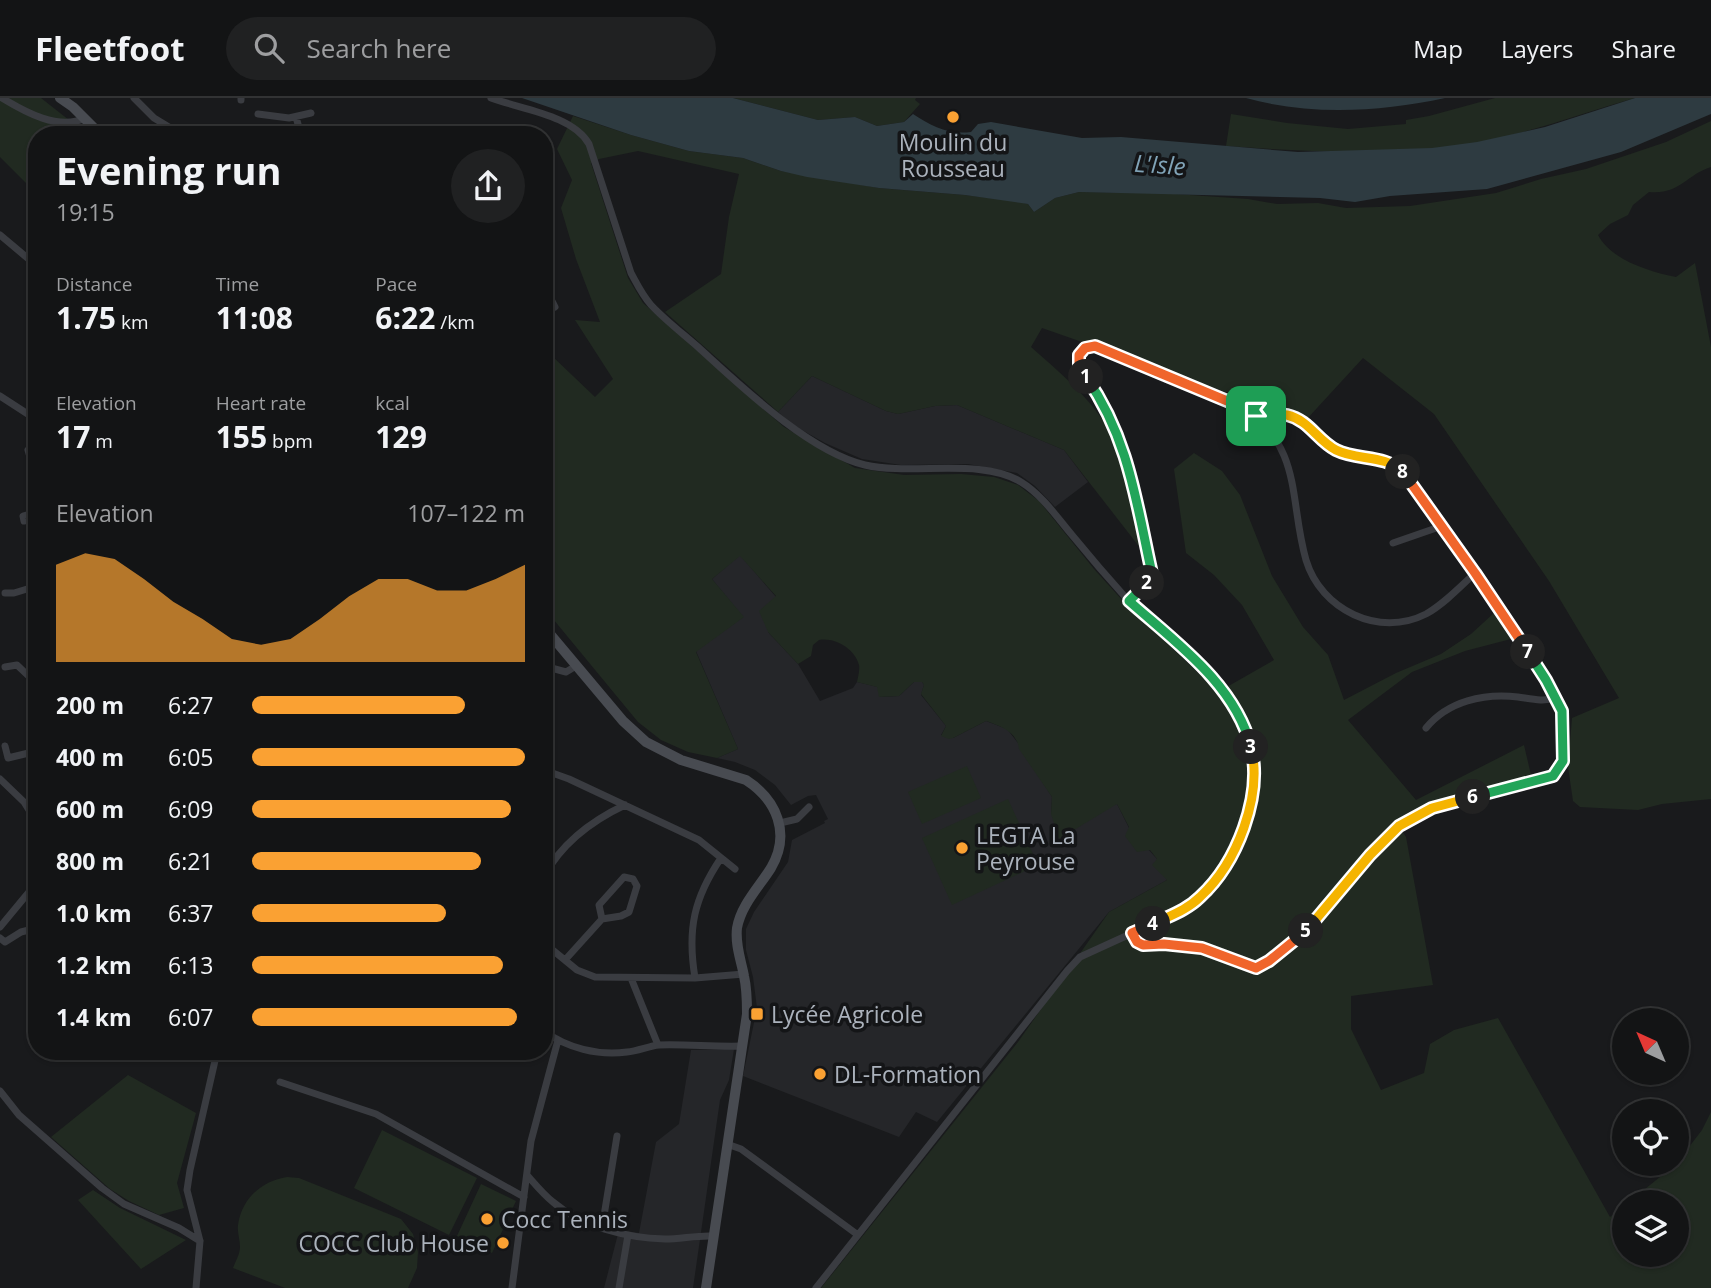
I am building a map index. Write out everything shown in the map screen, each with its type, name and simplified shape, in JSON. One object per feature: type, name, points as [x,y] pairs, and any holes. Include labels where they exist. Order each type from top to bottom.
[{"type":"main road","points":[[60,98],[93,126]]},
{"type":"main road","points":[[553,637],[623,721],[646,743],[681,760],[746,780],[771,802],[780,823],[781,841],[776,858],[739,919],[737,943],[744,974],[747,1014],[706,1288]]},
{"type":"street","points":[[2,98],[21,109],[55,122],[74,123],[85,118]]},
{"type":"street","points":[[134,98],[154,118],[167,126]]},
{"type":"street","points":[[491,98],[562,121],[584,135],[640,290],[651,305],[722,370],[789,426],[830,450],[863,465],[904,470],[959,469],[995,472],[1020,481],[1041,497],[1129,601],[1210,674],[1247,730],[1254,763],[1253,796],[1244,828],[1216,880],[1200,898],[1185,909],[1080,957],[817,1288]]},
{"type":"street","points":[[258,114],[296,117],[312,113]]},
{"type":"street","points":[[296,117],[298,126]]},
{"type":"street","points":[[0,235],[28,259]]},
{"type":"street","points":[[1129,601],[1149,580],[1151,569],[1126,455],[1105,405],[1079,368],[1079,355],[1085,348],[1095,346],[1244,408],[1261,421],[1276,439],[1292,473],[1306,560],[1316,582],[1339,607],[1370,621],[1388,623],[1410,620],[1441,604],[1475,573]]},
{"type":"street","points":[[0,396],[28,414]]},
{"type":"street","points":[[1132,933],[1137,942],[1143,945],[1202,948],[1256,968],[1304,934],[1370,855],[1399,826],[1432,808],[1553,776],[1563,761],[1562,711],[1546,680],[1475,573],[1396,465],[1337,450],[1304,421],[1289,415],[1277,414],[1261,421]]},
{"type":"street","points":[[24,521],[23,516],[28,515]]},
{"type":"street","points":[[1393,543],[1442,526]]},
{"type":"street","points":[[5,593],[28,588]]},
{"type":"street","points":[[5,667],[17,665],[28,675]]},
{"type":"street","points":[[553,668],[566,672],[576,666]]},
{"type":"street","points":[[1426,728],[1442,711],[1478,698],[1515,697],[1544,701],[1556,698]]},
{"type":"street","points":[[5,746],[8,758],[28,753]]},
{"type":"street","points":[[553,773],[699,840],[735,869]]},
{"type":"street","points":[[0,779],[28,804]]},
{"type":"street","points":[[553,864],[570,841],[590,825],[625,806]]},
{"type":"street","points":[[780,823],[800,818],[808,807]]},
{"type":"street","points":[[695,978],[692,923],[706,880],[721,858]]},
{"type":"street","points":[[565,960],[602,919],[629,912],[636,886],[633,879],[624,877],[599,905],[602,919]]},
{"type":"street","points":[[0,927],[28,893]]},
{"type":"street","points":[[0,938],[5,942],[28,930]]},
{"type":"street","points":[[553,950],[577,970],[595,977],[695,978],[744,974]]},
{"type":"street","points":[[631,978],[658,1045]]},
{"type":"street","points":[[553,1037],[600,1052],[625,1052],[658,1045],[742,1046]]},
{"type":"street","points":[[553,1059],[558,1040]]},
{"type":"street","points":[[196,1288],[200,1241],[189,1200],[188,1180],[216,1060]]},
{"type":"street","points":[[512,1288],[531,1141],[553,1060]]},
{"type":"street","points":[[280,1083],[376,1114],[524,1197]]},
{"type":"street","points":[[0,1091],[19,1115],[102,1188],[124,1204],[179,1228],[200,1241]]},
{"type":"street","points":[[602,1228],[617,1136]]},
{"type":"street","points":[[727,1144],[741,1149],[858,1235]]},
{"type":"street","points":[[527,1175],[564,1211],[602,1228],[628,1235],[666,1239],[713,1236]]},
{"type":"street","points":[[179,1228],[195,1220]]},
{"type":"street","points":[[619,1288],[628,1235]]},
{"type":"shaded area","points":[[0,98],[41,98],[77,126],[28,126],[28,185],[0,157]]},
{"type":"shaded area","points":[[733,98],[916,98],[920,104],[904,122],[877,126],[855,117],[818,120]]},
{"type":"shaded area","points":[[1495,98],[1635,98],[1517,134],[1446,147],[1351,152],[1226,146],[1231,114],[1348,129],[1406,124],[1406,120]]},
{"type":"shaded area","points":[[573,116],[689,151],[743,158],[781,171],[879,188],[1015,201],[1028,204],[1034,212],[1055,198],[1079,192],[1161,193],[1248,199],[1277,204],[1318,203],[1346,208],[1410,206],[1496,193],[1586,169],[1666,142],[1711,121],[1711,167],[1675,188],[1649,192],[1633,205],[1628,215],[1610,224],[1598,235],[1604,244],[1622,258],[1655,272],[1676,277],[1695,263],[1711,347],[1711,799],[1662,804],[1638,810],[1580,807],[1573,801],[1568,767],[1572,718],[1619,698],[1549,581],[1434,414],[1363,358],[1306,420],[1042,328],[1031,347],[1084,397],[1107,426],[1115,442],[1128,481],[1141,549],[1064,450],[957,405],[935,406],[898,414],[886,411],[812,376],[778,412],[665,312],[721,274],[729,217],[739,174],[638,151],[591,163],[628,278],[643,303],[784,427],[855,468],[904,475],[961,474],[994,477],[1018,485],[1039,501],[1124,602],[1218,692],[1274,660],[1242,605],[1214,575],[1186,553],[1174,469],[1194,453],[1222,471],[1240,495],[1272,576],[1303,627],[1328,655],[1344,700],[1396,673],[1441,654],[1471,634],[1494,613],[1511,639],[1465,651],[1412,672],[1348,720],[1416,800],[1524,745],[1531,775],[1431,806],[1397,823],[1406,837],[1433,985],[1351,996],[1351,1029],[1381,1090],[1424,1073],[1430,1044],[1454,1030],[1498,1018],[1610,1217],[1612,1215],[1612,1267],[1689,1267],[1689,1190],[1644,1190],[1661,1176],[1689,1176],[1689,1147],[1711,1112],[1711,1288],[821,1288],[1018,1042],[1109,912],[1167,880],[1152,865],[1157,859],[1150,850],[1137,852],[1125,836],[1129,827],[1117,804],[1059,839],[1051,814],[1052,797],[1019,749],[1015,738],[1003,728],[986,721],[953,738],[941,736],[946,726],[921,694],[924,685],[922,682],[914,682],[899,696],[879,697],[877,687],[857,682],[857,659],[849,649],[838,642],[819,640],[813,645],[811,656],[798,664],[768,632],[759,611],[776,596],[740,556],[712,579],[744,617],[696,652],[738,749],[717,758],[688,752],[661,740],[638,722],[553,619],[553,357],[595,397],[613,379],[575,320],[600,322],[576,259],[561,208],[572,180],[557,149]]},
{"type":"shaded area","points":[[812,376],[886,411],[898,414],[935,406],[957,405],[1064,450],[1088,482],[1055,507],[1035,486],[1017,473],[968,464],[901,465],[862,459],[825,443],[793,425],[778,412]]},
{"type":"shaded area","name":"LEGTA La Peyrouse","points":[[740,555],[776,597],[768,632],[798,664],[820,701],[853,688],[857,682],[878,687],[880,697],[899,696],[914,682],[922,682],[924,685],[921,695],[946,726],[941,735],[953,738],[986,721],[1007,729],[1052,797],[1051,814],[1117,804],[1129,828],[1157,859],[1167,880],[1109,912],[937,1122],[916,1112],[899,1137],[743,1076],[757,1008],[746,950],[746,929],[754,912],[788,862],[792,840],[828,819],[816,795],[791,805],[775,785],[755,770],[717,758],[738,749],[696,651],[743,617],[712,579]]},
{"type":"shaded area","points":[[967,766],[981,798],[922,824],[908,792]]},
{"type":"shaded area","points":[[1008,799],[1038,865],[952,905],[922,838]]},
{"type":"shaded area","points":[[734,1049],[729,1080],[720,1100],[693,1288],[604,1288],[619,1230],[639,1233],[656,1142],[679,1124],[691,1050]]},
{"type":"shaded area","points":[[128,1075],[196,1113],[177,1183],[184,1208],[159,1215],[129,1201],[110,1189],[51,1137]]},
{"type":"shaded area","points":[[382,1130],[477,1178],[449,1235],[354,1188]]},
{"type":"shaded area","points":[[287,1177],[299,1178],[401,1219],[413,1234],[418,1252],[417,1268],[408,1288],[285,1288],[233,1268],[240,1250],[238,1225],[244,1207],[255,1192],[269,1182]]},
{"type":"shaded area","points":[[481,1184],[516,1201],[492,1253],[457,1236]]},
{"type":"shaded area","points":[[93,1190],[120,1208],[186,1240],[141,1269],[78,1200]]},
{"type":"water","name":"L'Isle","points":[[522,98],[733,98],[818,120],[855,117],[877,126],[904,122],[913,114],[933,126],[955,132],[971,132],[978,124],[991,122],[1082,138],[1121,137],[1298,152],[1432,148],[1477,142],[1545,127],[1635,98],[1711,98],[1711,114],[1621,152],[1487,189],[1390,196],[1355,202],[1320,198],[1079,192],[1055,198],[1034,212],[1028,204],[965,195],[879,188],[807,177],[743,158],[689,151],[631,135]]},
{"type":"water","points":[[1246,98],[1445,98],[1370,109],[1320,110]]},
{"type":"place","name":"Moulin du Rousseau","points":[[953,117]]},
{"type":"place","name":"LEGTA La Peyrouse","points":[[962,848]]},
{"type":"place","name":"Lycée Agricole","points":[[757,1014]]},
{"type":"place","name":"DL-Formation","points":[[820,1074]]},
{"type":"place","name":"Cocc Tennis","points":[[487,1219]]},
{"type":"place","name":"COCC Club House","points":[[503,1243]]},
{"type":"route","points":[[1095,346],[1244,408],[1256,416],[1261,421],[1277,414],[1289,415],[1304,421],[1337,450],[1396,465],[1475,573],[1546,680],[1562,711],[1564,723],[1563,761],[1553,776],[1432,808],[1399,826],[1370,855],[1304,934],[1256,968],[1202,948],[1143,945],[1137,942],[1132,933],[1185,909],[1200,898],[1216,880],[1244,828],[1253,796],[1254,763],[1247,730],[1210,674],[1129,601],[1149,580],[1151,569],[1126,455],[1105,405],[1079,368],[1079,355],[1085,348],[1095,346]]}]
